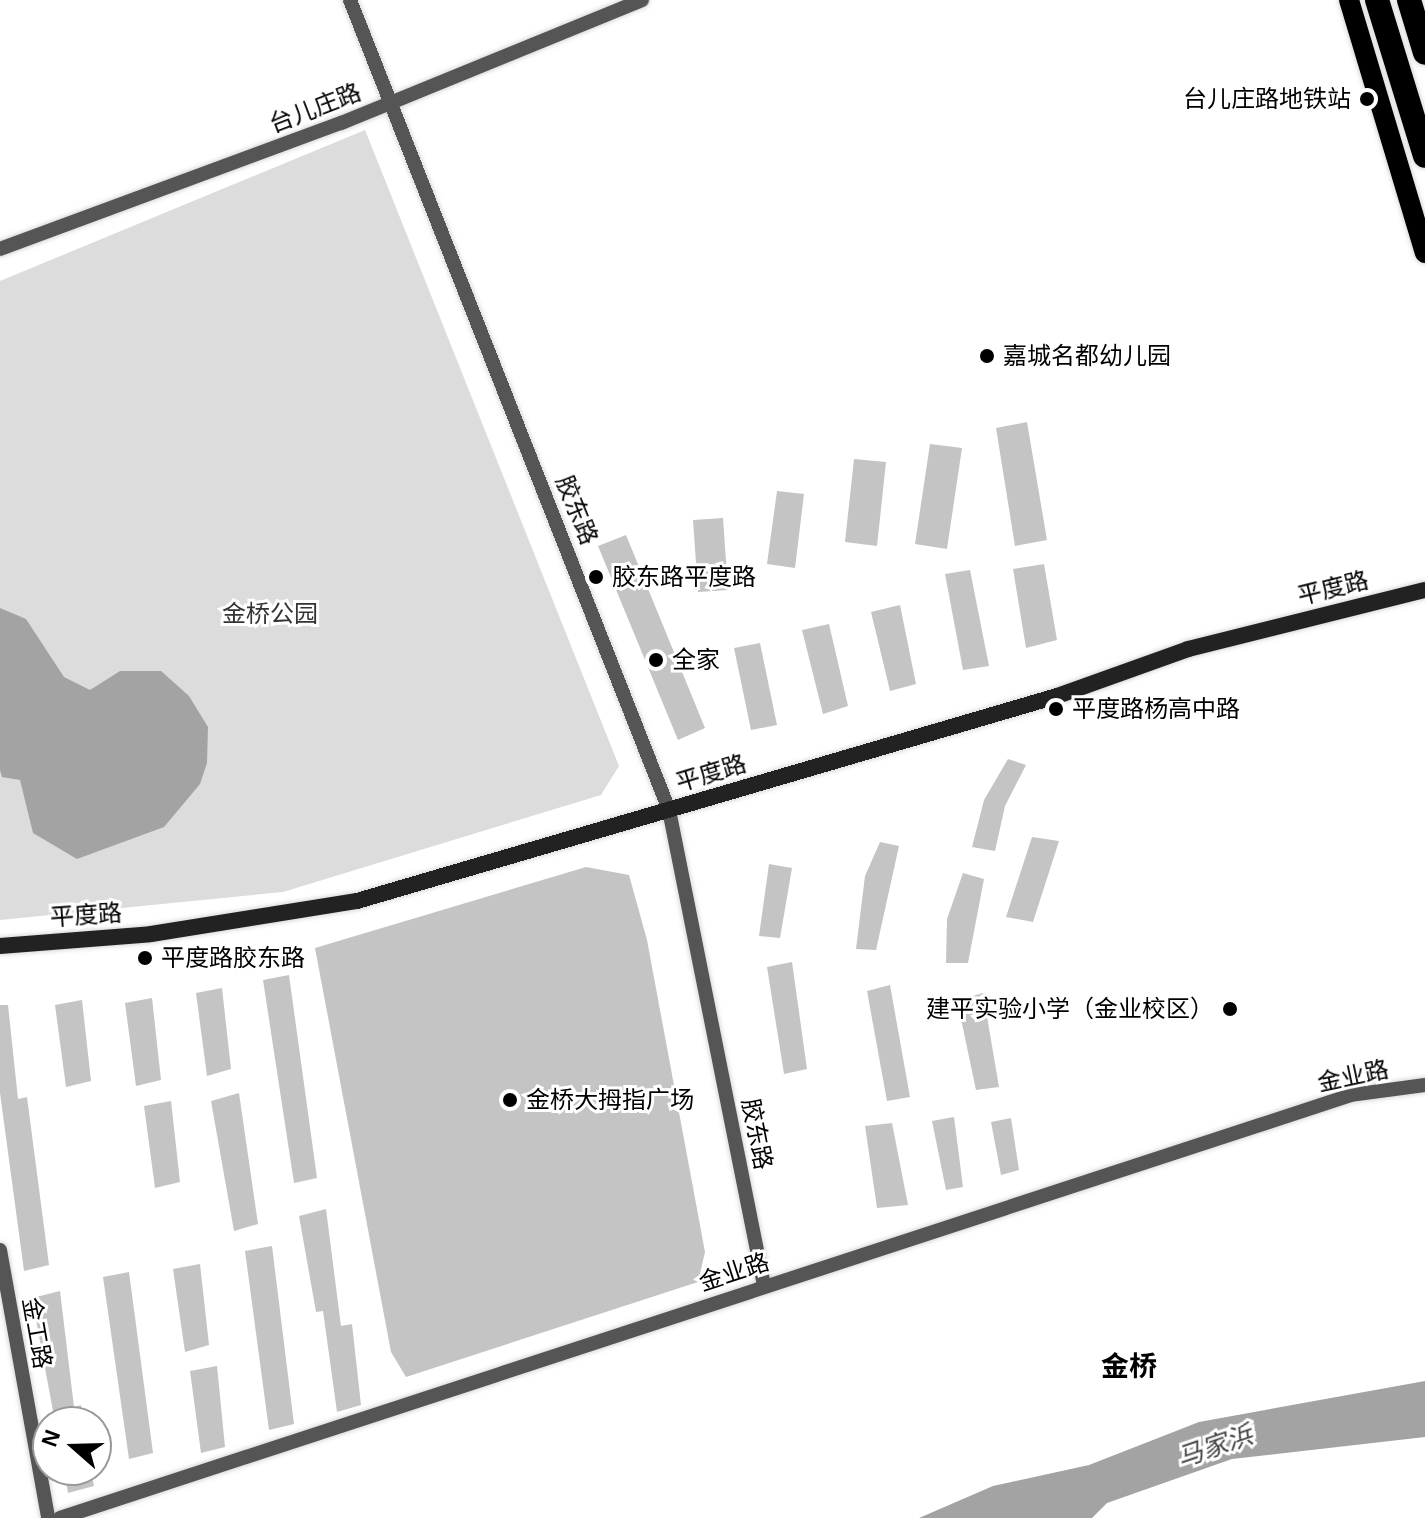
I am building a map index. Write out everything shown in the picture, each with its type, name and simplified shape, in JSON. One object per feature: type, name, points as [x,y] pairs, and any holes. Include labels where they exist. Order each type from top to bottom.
[{"type":"highway","points":[[1370,0],[1397,66]]},
{"type":"highway","points":[[1377,0],[1425,156]]},
{"type":"highway","points":[[1409,0],[1425,53]]},
{"type":"main road","points":[[1349,0],[1425,253]]},
{"type":"street","name":"胶东路","points":[[350,0],[669,810],[764,1285]]},
{"type":"street","name":"台儿庄路","points":[[0,249],[391,101],[642,0]]},
{"type":"street","name":"平度路","points":[[0,946],[269,919],[669,810],[1057,696],[1188,649],[1425,590]]},
{"type":"street","name":"金业路","points":[[60,1518],[1351,1095],[1425,1085]]},
{"type":"street","name":"金工路","points":[[0,1250],[48,1518]]},
{"type":"green space","name":"金桥公园","points":[[365,130],[619,766],[601,795],[283,892],[0,920],[0,281]]},
{"type":"water","points":[[0,608],[26,619],[64,677],[90,690],[120,671],[161,671],[189,696],[208,727],[207,763],[200,784],[164,827],[77,859],[33,833],[20,780],[2,777],[0,770]]},
{"type":"water","name":"马家浜","points":[[1425,1381],[1425,1437],[1232,1459],[1107,1503],[1092,1518],[919,1518],[993,1486],[1089,1465],[1199,1422]]},
{"type":"building","points":[[1027,422],[1047,540],[1015,546],[996,428]]},
{"type":"building","points":[[930,444],[962,448],[947,549],[915,544]]},
{"type":"building","points":[[854,459],[886,462],[877,546],[845,542]]},
{"type":"building","points":[[777,491],[804,494],[795,568],[767,564]]},
{"type":"building","points":[[723,518],[728,590],[698,592],[693,520]]},
{"type":"building","points":[[626,535],[705,728],[678,740],[598,546]]},
{"type":"building","points":[[1044,564],[1057,640],[1026,648],[1013,569]]},
{"type":"building","points":[[970,570],[989,666],[963,670],[945,574]]},
{"type":"building","points":[[900,605],[916,684],[890,691],[871,612]]},
{"type":"building","points":[[829,624],[848,706],[823,714],[802,630]]},
{"type":"building","points":[[760,643],[777,725],[751,730],[734,648]]},
{"type":"building","points":[[1008,759],[1026,765],[1005,806],[995,851],[972,847],[984,800]]},
{"type":"building","points":[[1032,837],[1059,841],[1033,922],[1006,917]]},
{"type":"building","points":[[880,842],[899,846],[876,950],[856,949],[865,876]]},
{"type":"building","points":[[769,864],[792,868],[780,938],[759,936]]},
{"type":"building","name":"金桥大拇指广场","points":[[586,867],[629,875],[647,940],[705,1252],[698,1282],[406,1377],[391,1352],[315,948]]},
{"type":"building","points":[[963,873],[984,879],[968,963],[946,963],[947,919]]},
{"type":"building","points":[[792,962],[807,1069],[784,1074],[767,967]]},
{"type":"building","points":[[289,975],[317,1178],[294,1183],[263,980]]},
{"type":"building","points":[[890,985],[910,1097],[887,1101],[867,991]]},
{"type":"building","points":[[222,988],[231,1069],[207,1076],[196,993]]},
{"type":"building","points":[[983,993],[999,1087],[976,1090],[957,1000]]},
{"type":"building","points":[[152,998],[161,1080],[136,1086],[125,1003]]},
{"type":"building","points":[[82,1000],[91,1081],[66,1087],[55,1005]]},
{"type":"building","points":[[0,1005],[8,1005],[18,1099],[27,1097],[49,1265],[24,1271],[0,1093]]},
{"type":"building","points":[[239,1093],[258,1224],[234,1231],[211,1101]]},
{"type":"building","points":[[171,1101],[180,1182],[155,1188],[144,1106]]},
{"type":"building","points":[[954,1117],[963,1187],[946,1190],[932,1121]]},
{"type":"building","points":[[1011,1118],[1019,1170],[1001,1175],[991,1122]]},
{"type":"building","points":[[892,1123],[908,1205],[877,1208],[865,1126]]},
{"type":"building","points":[[326,1209],[341,1326],[352,1324],[361,1405],[337,1412],[323,1311],[316,1312],[299,1216]]},
{"type":"building","points":[[272,1246],[294,1424],[269,1430],[245,1251]]},
{"type":"building","points":[[200,1264],[209,1345],[185,1352],[173,1269]]},
{"type":"building","points":[[129,1272],[153,1453],[129,1459],[103,1277]]},
{"type":"building","points":[[60,1291],[74,1406],[52,1406],[32,1298]]},
{"type":"building","points":[[217,1366],[225,1447],[201,1453],[190,1371]]},
{"type":"building","points":[[67,1486],[94,1486],[68,1493]]},
{"type":"place","name":"台儿庄路地铁站","points":[[1367,99]]},
{"type":"place","name":"嘉城名都幼儿园","points":[[987,356]]},
{"type":"place","name":"胶东路平度路","points":[[596,577]]},
{"type":"place","name":"全家","points":[[656,660]]},
{"type":"place","name":"平度路杨高中路","points":[[1056,709]]},
{"type":"place","name":"平度路胶东路","points":[[145,958]]},
{"type":"place","name":"建平实验小学（金业校区）","points":[[1230,1009]]},
{"type":"place","name":"金桥大拇指广场","points":[[510,1100]]},
{"type":"district","name":"金桥","points":[[1129,1367]]}]
